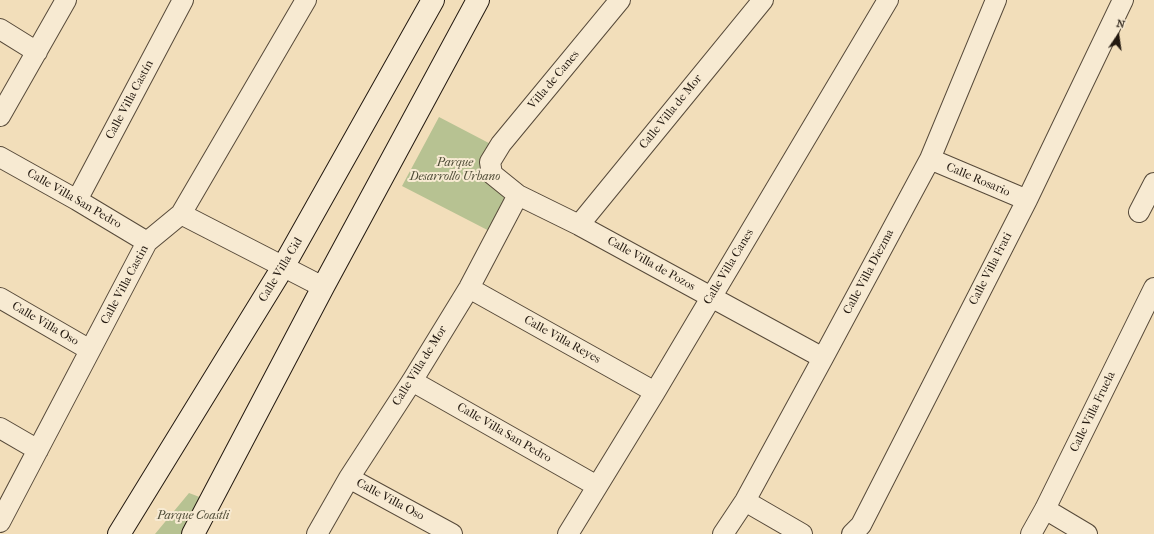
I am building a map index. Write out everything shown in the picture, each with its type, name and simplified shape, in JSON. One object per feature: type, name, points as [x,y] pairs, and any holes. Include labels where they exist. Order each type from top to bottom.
[{"type":"street","points":[[0,116],[38,52],[66,0]]},
{"type":"street","name":"Calle Villa Castín","points":[[77,200],[183,0]]},
{"type":"street","name":"Calle Villa Castin","points":[[0,522],[147,242],[181,214],[306,0]]},
{"type":"street","name":"Calle Villa Cid","points":[[119,534],[283,267],[433,0]]},
{"type":"street","points":[[193,534],[323,287],[478,0]]},
{"type":"street","name":"Villa de Canes","points":[[490,162],[501,144],[620,0]]},
{"type":"street","name":"Calle Villa de Mor","points":[[580,225],[763,0]]},
{"type":"street","name":"Calle Villa Canes","points":[[568,534],[655,392],[888,0]]},
{"type":"street","name":"Calle Villa Diezma","points":[[722,534],[744,501],[930,159],[996,0]]},
{"type":"street","name":"Calle Villa Frati","points":[[852,534],[860,525],[1027,200],[1123,0]]},
{"type":"street","points":[[0,29],[38,52]]},
{"type":"street","name":"Calle Villa San Pedro","points":[[0,157],[77,200],[147,242]]},
{"type":"street","name":"Calle Rosario","points":[[930,159],[1027,200]]},
{"type":"street","name":"Calle Villa de Pozos","points":[[490,162],[492,174],[518,195],[580,225],[823,358]]},
{"type":"street","points":[[1139,212],[1154,183]]},
{"type":"street","name":"Calle Villa de Mor","points":[[317,534],[350,478],[469,288],[518,195]]},
{"type":"street","points":[[181,214],[323,287]]},
{"type":"street","name":"Calle Villa Reyes","points":[[469,288],[655,392]]},
{"type":"street","name":"Calle Villa Fruela","points":[[1031,534],[1045,509],[1154,288]]},
{"type":"street","name":"Calle Villa Oso","points":[[0,298],[90,350]]},
{"type":"street","name":"Calle Villa San Pedro","points":[[412,381],[597,486]]},
{"type":"street","points":[[0,428],[38,450]]},
{"type":"street","name":"Calle Villa Oso","points":[[350,478],[452,534]]},
{"type":"street","points":[[744,501],[802,534]]},
{"type":"street","points":[[1045,509],[1087,534]]},
{"type":"green space","name":"Parque Desarrollo Urbano","points":[[439,117],[506,152],[493,169],[530,191],[501,237],[402,186]]},
{"type":"green space","name":"Parque Coastli","points":[[189,493],[218,504],[204,534],[155,534]]}]
